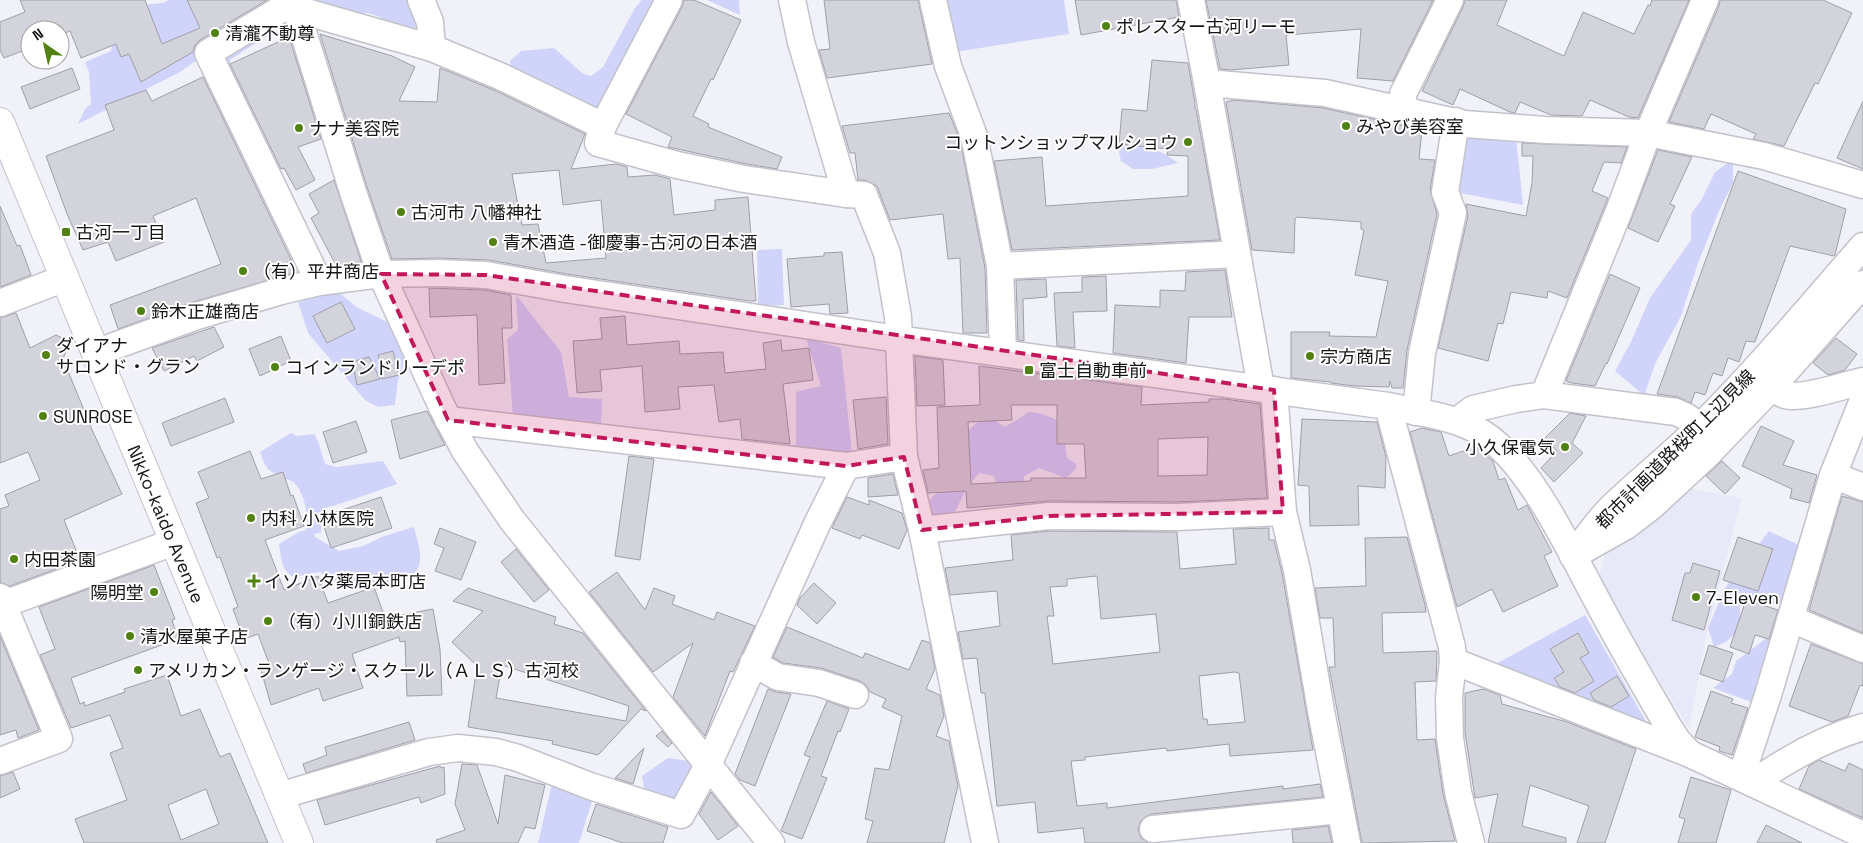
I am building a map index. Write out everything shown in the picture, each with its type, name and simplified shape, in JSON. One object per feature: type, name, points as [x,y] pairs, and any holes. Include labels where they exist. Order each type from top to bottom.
[{"type":"main road","name":"Nikko-kaido Avenue","points":[[0,122],[94,353],[299,843]]},
{"type":"street","points":[[420,0],[430,22],[432,48]]},
{"type":"street","points":[[669,0],[602,126],[598,142],[677,165],[744,179],[864,195],[886,253],[898,317],[904,457],[922,530],[985,843]]},
{"type":"street","points":[[792,0],[801,42],[846,194]]},
{"type":"street","points":[[933,0],[948,66],[974,136],[1000,266],[1003,353]]},
{"type":"street","points":[[1191,0],[1238,254],[1267,389],[1283,512],[1297,570],[1347,843]]},
{"type":"street","points":[[1404,110],[1403,94],[1450,0]]},
{"type":"street","points":[[1544,395],[1619,211],[1648,133],[1705,0]]},
{"type":"street","points":[[294,4],[352,192],[380,274],[448,420],[465,451],[512,520],[771,843]]},
{"type":"street","points":[[319,282],[208,53],[294,4],[432,48],[502,77],[602,126]]},
{"type":"street","points":[[1207,83],[1325,93],[1464,124],[1546,130],[1648,133],[1764,156],[1863,184]]},
{"type":"street","points":[[1416,412],[1422,353],[1453,213],[1445,192],[1456,121]]},
{"type":"street","name":"都市計画道路桜町上辺見線","points":[[1762,381],[1863,246]]},
{"type":"street","points":[[1000,266],[1238,254]]},
{"type":"street","points":[[94,353],[197,316],[281,291],[319,282],[380,274],[440,273],[486,275],[565,290],[898,339],[1388,406],[1457,421],[1484,434],[1508,455],[1531,485],[1668,726],[1677,740],[1690,754]]},
{"type":"street","points":[[0,303],[65,278]]},
{"type":"street","name":"都市計画道路桜町上辺見線","points":[[1573,556],[1611,508],[1659,466],[1709,435],[1863,284]]},
{"type":"street","points":[[1762,381],[1785,395],[1798,397],[1863,381]]},
{"type":"street","points":[[1457,421],[1473,409],[1544,395],[1676,412],[1687,417],[1709,435]]},
{"type":"street","points":[[1747,780],[1833,475],[1863,400]]},
{"type":"street","points":[[1388,406],[1452,647],[1453,661],[1449,697],[1450,738],[1458,792],[1471,843]]},
{"type":"street","points":[[448,420],[846,466],[904,457]]},
{"type":"street","points":[[279,796],[430,752],[458,748],[496,752],[518,758],[590,786],[681,815],[708,765],[753,663],[846,466]]},
{"type":"street","points":[[1833,475],[1863,487]]},
{"type":"street","points":[[922,530],[1049,516],[1177,517],[1283,512]]},
{"type":"street","points":[[0,761],[59,739],[2,601],[174,542]]},
{"type":"street","points":[[1791,620],[1863,649]]},
{"type":"street","points":[[1453,661],[1690,754],[1863,835]]},
{"type":"street","points":[[753,663],[778,676],[819,683],[855,695]]},
{"type":"street","points":[[1747,780],[1844,732],[1863,727]]},
{"type":"street","points":[[1152,829],[1340,810]]},
{"type":"highlighted area","points":[[381,274],[486,275],[1274,390],[1283,512],[1049,516],[922,530],[904,457],[846,466],[448,420]]},
{"type":"shaded area","points":[[169,0],[216,0],[205,22],[196,33],[199,41],[226,29],[268,25],[270,34],[230,60],[230,71],[195,51],[197,60],[180,72],[78,124],[85,109],[91,104],[89,72],[85,62],[111,51],[117,13],[141,5],[163,3]]},
{"type":"shaded area","points":[[305,0],[429,0],[420,27],[408,28],[392,25],[380,17],[368,13],[358,14]]},
{"type":"shaded area","points":[[642,0],[665,0],[609,127],[512,71],[510,61],[521,51],[554,48],[582,73],[591,76],[603,67],[635,8]]},
{"type":"shaded area","points":[[707,0],[739,0],[740,15]]},
{"type":"shaded area","points":[[947,0],[1064,0],[1069,34],[955,52]]},
{"type":"shaded area","points":[[1461,131],[1516,137],[1523,205],[1455,192]]},
{"type":"shaded area","points":[[1115,136],[1163,153],[1178,163],[1152,169],[1133,169],[1121,161]]},
{"type":"shaded area","points":[[1733,159],[1733,183],[1719,211],[1698,263],[1681,316],[1656,362],[1646,390],[1646,397],[1615,371],[1631,342],[1650,298],[1691,240],[1691,214],[1702,199],[1715,172]]},
{"type":"shaded area","points":[[782,249],[784,305],[758,306],[757,250]]},
{"type":"shaded area","points":[[337,291],[358,308],[394,325],[407,357],[398,380],[395,405],[378,407],[365,400],[308,333],[298,302]]},
{"type":"shaded area","points":[[516,295],[561,352],[569,397],[602,399],[601,431],[513,416],[507,339],[518,330]]},
{"type":"shaded area","points":[[806,338],[841,348],[852,453],[796,452],[796,392],[821,386]]},
{"type":"shaded area","points":[[1029,412],[1047,415],[1062,424],[1067,458],[1076,464],[1076,469],[1066,478],[1039,468],[1024,476],[1022,505],[1010,505],[999,494],[994,476],[979,473],[966,489],[955,512],[933,520],[926,513],[931,498],[966,468],[970,461],[964,451],[963,444],[970,429],[988,416],[1005,427]]},
{"type":"shaded area","points":[[291,433],[296,436],[314,434],[325,464],[337,467],[383,461],[397,484],[322,509],[321,533],[314,534],[315,537],[339,551],[363,546],[384,536],[414,527],[420,553],[418,567],[411,577],[387,583],[332,582],[320,572],[293,577],[286,571],[282,562],[279,544],[306,530],[305,505],[297,486],[270,470],[265,465],[260,452]]},
{"type":"shaded area","points":[[1686,488],[1742,498],[1708,628],[1689,728],[1598,582],[1604,556]]},
{"type":"shaded area","points":[[1769,531],[1801,546],[1800,608],[1739,598],[1741,628],[1726,642],[1714,647],[1708,628],[1725,588]]},
{"type":"shaded area","points":[[1585,615],[1651,730],[1494,665]]},
{"type":"shaded area","points":[[1772,634],[1775,647],[1757,704],[1713,688],[1732,674],[1736,661]]},
{"type":"shaded area","points":[[668,758],[689,761],[694,769],[678,803],[645,792],[642,776]]},
{"type":"shaded area","points":[[552,784],[593,798],[579,843],[538,843]]},
{"type":"building","points":[[20,0],[145,0],[162,44],[200,28],[187,0],[267,0],[200,40],[195,45],[193,52],[141,82],[129,54],[121,57],[116,44],[81,58],[70,31],[70,20],[20,20],[20,52],[4,58],[0,50],[0,22],[25,12]]},
{"type":"building","points":[[684,0],[694,0],[741,20],[713,80],[711,79],[693,116],[709,124],[708,127],[782,157],[777,169],[668,147],[672,137],[626,114]]},
{"type":"building","points":[[824,0],[918,0],[932,64],[827,78],[819,50],[830,49]]},
{"type":"building","name":"ポレスター古河リーモ","points":[[1075,0],[1176,0],[1179,17],[1081,35]]},
{"type":"building","points":[[1206,0],[1433,0],[1393,81],[1357,78],[1361,29],[1286,35],[1289,65],[1231,70],[1220,69]]},
{"type":"building","points":[[1465,0],[1507,0],[1497,25],[1564,56],[1583,12],[1634,34],[1652,0],[1689,0],[1638,118],[1629,117],[1590,100],[1582,116],[1551,115],[1520,102],[1515,113],[1510,112],[1460,89],[1453,105],[1422,91]]},
{"type":"building","points":[[1720,0],[1823,0],[1852,13],[1818,84],[1815,83],[1784,146],[1753,139],[1756,134],[1711,114],[1704,129],[1669,122]]},
{"type":"building","points":[[320,34],[392,56],[415,67],[399,101],[437,102],[440,68],[496,91],[585,134],[571,169],[616,164],[627,167],[628,177],[655,175],[670,179],[674,215],[715,210],[715,200],[748,197],[756,301],[567,274],[489,260],[392,259],[367,187]],"holes":[[[559,170],[563,205],[601,200],[606,258],[546,263],[538,224],[522,225],[512,174]]]},
{"type":"building","points":[[289,37],[321,139],[298,147],[315,180],[296,190],[284,168],[281,169],[230,64]]},
{"type":"building","points":[[1152,60],[1188,63],[1220,240],[1012,250],[994,161],[1042,157],[1046,206],[1188,196],[1188,156],[1167,155],[1168,149],[1119,144],[1122,109],[1147,111]]},
{"type":"building","points":[[72,68],[80,89],[30,109],[21,87]]},
{"type":"building","points":[[203,77],[297,272],[193,302],[118,329],[110,305],[221,264],[196,198],[153,216],[164,242],[116,261],[108,242],[83,250],[67,214],[46,156],[114,130],[105,105],[146,90],[152,101]]},
{"type":"building","points":[[1234,100],[1323,108],[1422,130],[1419,159],[1435,160],[1430,190],[1437,214],[1407,350],[1403,388],[1392,388],[1390,381],[1389,387],[1354,386],[1291,378],[1291,332],[1330,332],[1329,336],[1376,337],[1388,281],[1355,275],[1364,230],[1361,229],[1361,222],[1297,217],[1295,219],[1294,253],[1252,250],[1226,102]]},
{"type":"building","points":[[1863,101],[1863,169],[1837,158]]},
{"type":"building","points":[[949,113],[960,140],[985,268],[987,333],[963,333],[960,258],[948,259],[943,214],[890,220],[877,186],[865,180],[858,180],[855,153],[850,153],[842,126]]},
{"type":"building","points":[[1522,143],[1627,147],[1621,163],[1604,162],[1592,191],[1608,198],[1567,298],[1548,291],[1547,298],[1511,292],[1503,324],[1498,323],[1488,361],[1438,348],[1468,216],[1466,204],[1526,216],[1532,183],[1533,156],[1522,156]]},
{"type":"building","points":[[1658,150],[1692,157],[1670,204],[1675,206],[1658,242],[1628,228]]},
{"type":"building","points":[[1738,171],[1846,209],[1835,255],[1790,246],[1755,342],[1746,341],[1739,362],[1728,358],[1722,376],[1713,373],[1705,395],[1695,392],[1691,403],[1678,397],[1657,394]]},
{"type":"building","points":[[334,180],[360,262],[336,265],[311,218],[319,213],[309,194]]},
{"type":"building","points":[[0,206],[17,246],[20,245],[31,275],[0,287]]},
{"type":"building","points":[[842,252],[848,313],[830,314],[829,304],[791,307],[787,259],[824,256],[824,253]]},
{"type":"building","points":[[1225,270],[1232,317],[1189,317],[1186,363],[1113,353],[1115,305],[1160,307],[1160,290],[1185,291],[1186,272]]},
{"type":"building","points":[[1610,274],[1640,288],[1607,364],[1595,386],[1566,381]]},
{"type":"building","points":[[1106,276],[1107,311],[1073,312],[1075,348],[1057,346],[1054,293],[1082,292],[1082,277]]},
{"type":"building","points":[[1046,279],[1047,297],[1023,299],[1024,341],[1018,340],[1016,280]]},
{"type":"building","points":[[429,288],[484,290],[511,295],[512,328],[502,328],[505,383],[479,385],[477,315],[430,317]]},
{"type":"building","points":[[341,302],[355,329],[327,343],[313,316]]},
{"type":"building","points":[[16,313],[30,348],[56,335],[64,339],[66,351],[63,359],[93,432],[122,494],[64,520],[80,560],[10,586],[0,582],[0,509],[9,506],[5,495],[40,480],[28,452],[0,463],[0,318]]},
{"type":"building","points":[[625,316],[627,345],[679,341],[680,354],[723,352],[725,373],[766,369],[763,343],[781,340],[782,351],[809,348],[813,380],[783,384],[790,444],[742,439],[740,419],[719,422],[714,385],[678,387],[680,409],[645,412],[642,366],[600,370],[602,391],[577,393],[573,341],[602,339],[600,318]]},
{"type":"building","points":[[214,327],[224,347],[197,361],[194,356],[164,371],[152,348]]},
{"type":"building","points":[[281,336],[291,361],[260,376],[249,349]]},
{"type":"building","points":[[1836,338],[1857,354],[1845,370],[1828,375],[1813,363]]},
{"type":"building","points":[[393,351],[399,375],[382,379],[378,355]]},
{"type":"building","points":[[915,356],[943,360],[945,405],[917,406]]},
{"type":"building","points":[[369,357],[380,379],[357,385],[352,362]]},
{"type":"building","points":[[979,366],[1142,387],[1141,405],[1209,402],[1209,399],[1225,399],[1260,404],[1267,498],[1177,502],[1049,501],[967,508],[966,491],[928,493],[923,470],[939,468],[937,407],[980,405]],"holes":[[[1011,405],[1057,405],[1057,444],[1084,444],[1086,478],[1031,478],[1031,481],[971,484],[968,422],[1012,420]],[[1208,437],[1207,475],[1158,476],[1158,439]]]},
{"type":"building","points":[[886,397],[888,444],[858,449],[853,400]]},
{"type":"building","points":[[225,398],[234,422],[171,446],[162,423]]},
{"type":"building","points":[[427,411],[445,445],[400,459],[391,420]]},
{"type":"building","name":"小久保電気","points":[[1570,413],[1586,416],[1572,443],[1583,453],[1554,482],[1541,468],[1557,451],[1544,439]]},
{"type":"building","points":[[1302,419],[1377,422],[1386,457],[1385,488],[1358,486],[1359,525],[1310,526],[1309,486],[1298,485]]},
{"type":"building","points":[[356,421],[367,452],[333,463],[323,432]]},
{"type":"building","points":[[1761,426],[1794,441],[1783,465],[1817,475],[1809,503],[1790,498],[1792,489],[1742,466]]},
{"type":"building","points":[[1422,428],[1441,432],[1449,456],[1475,447],[1493,461],[1499,480],[1505,478],[1518,510],[1527,505],[1552,552],[1544,556],[1558,586],[1503,612],[1492,589],[1457,607],[1410,432]]},
{"type":"building","points":[[250,451],[261,479],[283,472],[304,526],[265,540],[284,590],[318,576],[328,603],[374,587],[385,618],[433,609],[440,649],[442,695],[407,696],[405,641],[400,642],[399,637],[352,654],[363,688],[323,701],[319,688],[271,705],[261,670],[270,666],[258,634],[244,639],[233,609],[238,607],[220,557],[217,558],[196,503],[209,498],[198,472]]},
{"type":"building","points":[[629,456],[654,459],[640,560],[615,556]]},
{"type":"building","points":[[1722,461],[1740,478],[1725,494],[1706,476]]},
{"type":"building","points":[[893,474],[898,495],[868,497],[868,478]]},
{"type":"building","points":[[1842,496],[1863,502],[1863,633],[1809,610]]},
{"type":"building","points":[[381,497],[392,528],[331,548],[321,517]]},
{"type":"building","points":[[847,497],[869,505],[869,500],[902,513],[907,530],[899,549],[862,535],[860,539],[832,528]]},
{"type":"building","points":[[440,528],[476,542],[461,580],[435,571],[444,548],[434,544]]},
{"type":"building","points":[[1269,528],[1269,540],[1274,540],[1282,573],[1313,750],[1230,756],[1229,744],[1167,751],[1166,748],[1085,757],[1085,760],[1071,761],[1077,806],[1107,803],[1107,808],[1283,786],[1283,789],[1320,784],[1323,797],[1151,814],[1140,822],[1138,830],[1141,838],[1148,843],[1085,843],[1083,828],[1038,833],[1035,802],[997,806],[985,693],[981,693],[977,658],[963,659],[958,632],[1000,626],[997,591],[950,595],[945,568],[1013,560],[1011,535],[1050,531],[1177,532],[1180,569],[1236,564],[1233,529]],"holes":[[[1097,576],[1101,619],[1156,614],[1160,652],[1053,664],[1047,616],[1054,616],[1050,587],[1067,586],[1067,579]],[[1239,673],[1245,722],[1208,725],[1207,719],[1203,719],[1199,676]]]},
{"type":"building","points":[[1407,537],[1426,612],[1382,613],[1383,653],[1437,651],[1436,681],[1415,682],[1417,740],[1435,739],[1443,794],[1455,841],[1362,843],[1329,667],[1335,667],[1333,618],[1320,618],[1315,588],[1366,586],[1365,538]]},
{"type":"building","points":[[1738,537],[1773,549],[1758,591],[1723,580]]},
{"type":"building","points":[[516,549],[549,590],[534,602],[501,562]]},
{"type":"building","name":"7-Eleven","points":[[1693,563],[1720,571],[1704,630],[1672,620],[1685,573],[1690,573]]},
{"type":"building","points":[[154,565],[175,619],[172,620],[178,639],[71,678],[80,704],[84,702],[85,706],[125,692],[124,689],[167,675],[181,716],[200,709],[220,757],[230,753],[268,843],[84,843],[75,819],[127,800],[110,753],[123,748],[110,715],[71,728],[40,655],[55,649],[39,607]],"holes":[[[206,789],[219,824],[181,840],[168,805]]]},
{"type":"building","points":[[617,572],[645,610],[654,588],[675,596],[672,604],[714,620],[717,612],[755,626],[733,672],[730,671],[705,736],[673,697],[693,643],[653,672],[589,592]]},
{"type":"building","points":[[814,583],[836,603],[817,624],[797,605],[800,598]]},
{"type":"building","points":[[468,588],[556,617],[554,624],[583,633],[646,711],[641,709],[598,755],[552,744],[553,741],[468,727],[477,666],[452,642],[483,611],[453,601]],"holes":[[[502,665],[629,706],[626,721],[496,698]]]},
{"type":"building","points":[[1746,600],[1778,610],[1769,639],[1755,635],[1749,654],[1730,647]]},
{"type":"building","points":[[787,627],[863,658],[865,653],[909,670],[922,640],[930,643],[935,669],[926,689],[940,695],[944,716],[936,736],[949,741],[958,786],[944,843],[867,843],[873,821],[865,819],[875,768],[889,770],[902,716],[882,707],[886,699],[870,692],[866,685],[860,681],[821,668],[783,663],[773,657]]},
{"type":"building","points":[[1578,633],[1589,653],[1580,658],[1594,681],[1575,693],[1560,687],[1554,678],[1564,672],[1550,649]]},
{"type":"building","points":[[0,636],[39,730],[18,738],[16,730],[0,735]]},
{"type":"building","points":[[1811,644],[1863,664],[1863,686],[1860,685],[1848,716],[1832,722],[1789,706]]},
{"type":"building","points":[[1709,645],[1733,653],[1723,682],[1700,674]]},
{"type":"building","points":[[1617,676],[1629,696],[1611,707],[1594,700],[1590,693]]},
{"type":"building","points":[[768,689],[791,694],[755,786],[740,780],[735,774]]},
{"type":"building","points":[[1483,689],[1500,695],[1502,704],[1567,722],[1636,749],[1605,843],[1577,843],[1589,806],[1530,785],[1522,826],[1566,838],[1566,843],[1488,843],[1498,794],[1475,798],[1465,732],[1465,693]]},
{"type":"building","points":[[1711,691],[1733,699],[1731,703],[1748,708],[1732,755],[1719,751],[1720,747],[1695,737]]},
{"type":"building","points":[[827,701],[849,709],[840,732],[838,731],[821,776],[827,778],[802,839],[781,831],[810,757],[804,755]]},
{"type":"building","points":[[409,722],[415,740],[306,773],[303,764],[327,755],[325,747]]},
{"type":"building","points":[[662,731],[672,743],[668,747],[656,736]]},
{"type":"building","points":[[644,748],[633,784],[615,778]]},
{"type":"building","points":[[1819,760],[1845,771],[1849,763],[1863,770],[1863,818],[1799,789],[1809,766]]},
{"type":"building","points":[[462,764],[477,765],[498,824],[505,775],[545,785],[535,829],[525,827],[518,843],[437,843],[436,840],[465,830],[455,804]]},
{"type":"building","points":[[440,766],[441,768],[444,767],[445,794],[421,803],[419,797],[325,825],[317,800]]},
{"type":"building","points":[[13,772],[20,789],[0,798],[0,776]]},
{"type":"building","points":[[1691,777],[1731,790],[1716,843],[1678,843],[1685,819],[1679,817]]},
{"type":"building","points":[[711,792],[738,826],[718,840],[699,814]]},
{"type":"building","points":[[596,804],[668,827],[663,843],[623,843],[587,831]]},
{"type":"building","points":[[1766,825],[1802,843],[1757,843]]},
{"type":"building","points":[[1328,826],[1332,843],[1293,843],[1292,830]]},
{"type":"place","name":"ポレスター古河リーモ","points":[[1106,26]]},
{"type":"place","name":"清瀧不動尊","points":[[215,33]]},
{"type":"place","name":"みやび美容室","points":[[1346,126]]},
{"type":"place","name":"ナナ美容院","points":[[299,128]]},
{"type":"place","name":"コットンショップマルショウ","points":[[1188,142]]},
{"type":"place","name":"古河市 八幡神社","points":[[401,212]]},
{"type":"place","name":"古河一丁目","points":[[66,232]]},
{"type":"place","name":"青木酒造 -御慶事-古河の日本酒","points":[[493,242]]},
{"type":"place","name":"（有）平井商店","points":[[243,271]]},
{"type":"place","name":"鈴木正雄商店","points":[[141,311]]},
{"type":"place","name":"ダイアナ サロンド・グラン","points":[[46,355]]},
{"type":"place","name":"宗方商店","points":[[1310,356]]},
{"type":"place","name":"コインランドリーデポ","points":[[275,367]]},
{"type":"place","name":"富士自動車前","points":[[1029,370]]},
{"type":"place","name":"SUNROSE","points":[[43,416]]},
{"type":"place","name":"小久保電気","points":[[1565,447]]},
{"type":"place","name":"内科 小林医院","points":[[251,518]]},
{"type":"place","name":"内田茶園","points":[[14,559]]},
{"type":"place","name":"イソハタ薬局本町店","points":[[254,581]]},
{"type":"place","name":"陽明堂","points":[[154,592]]},
{"type":"place","name":"7-Eleven","points":[[1696,597]]},
{"type":"place","name":"（有）小川銅鉄店","points":[[268,621]]},
{"type":"place","name":"清水屋菓子店","points":[[130,636]]},
{"type":"place","name":"アメリカン・ランゲージ・スクール（ＡＬＳ）古河校","points":[[138,670]]}]
